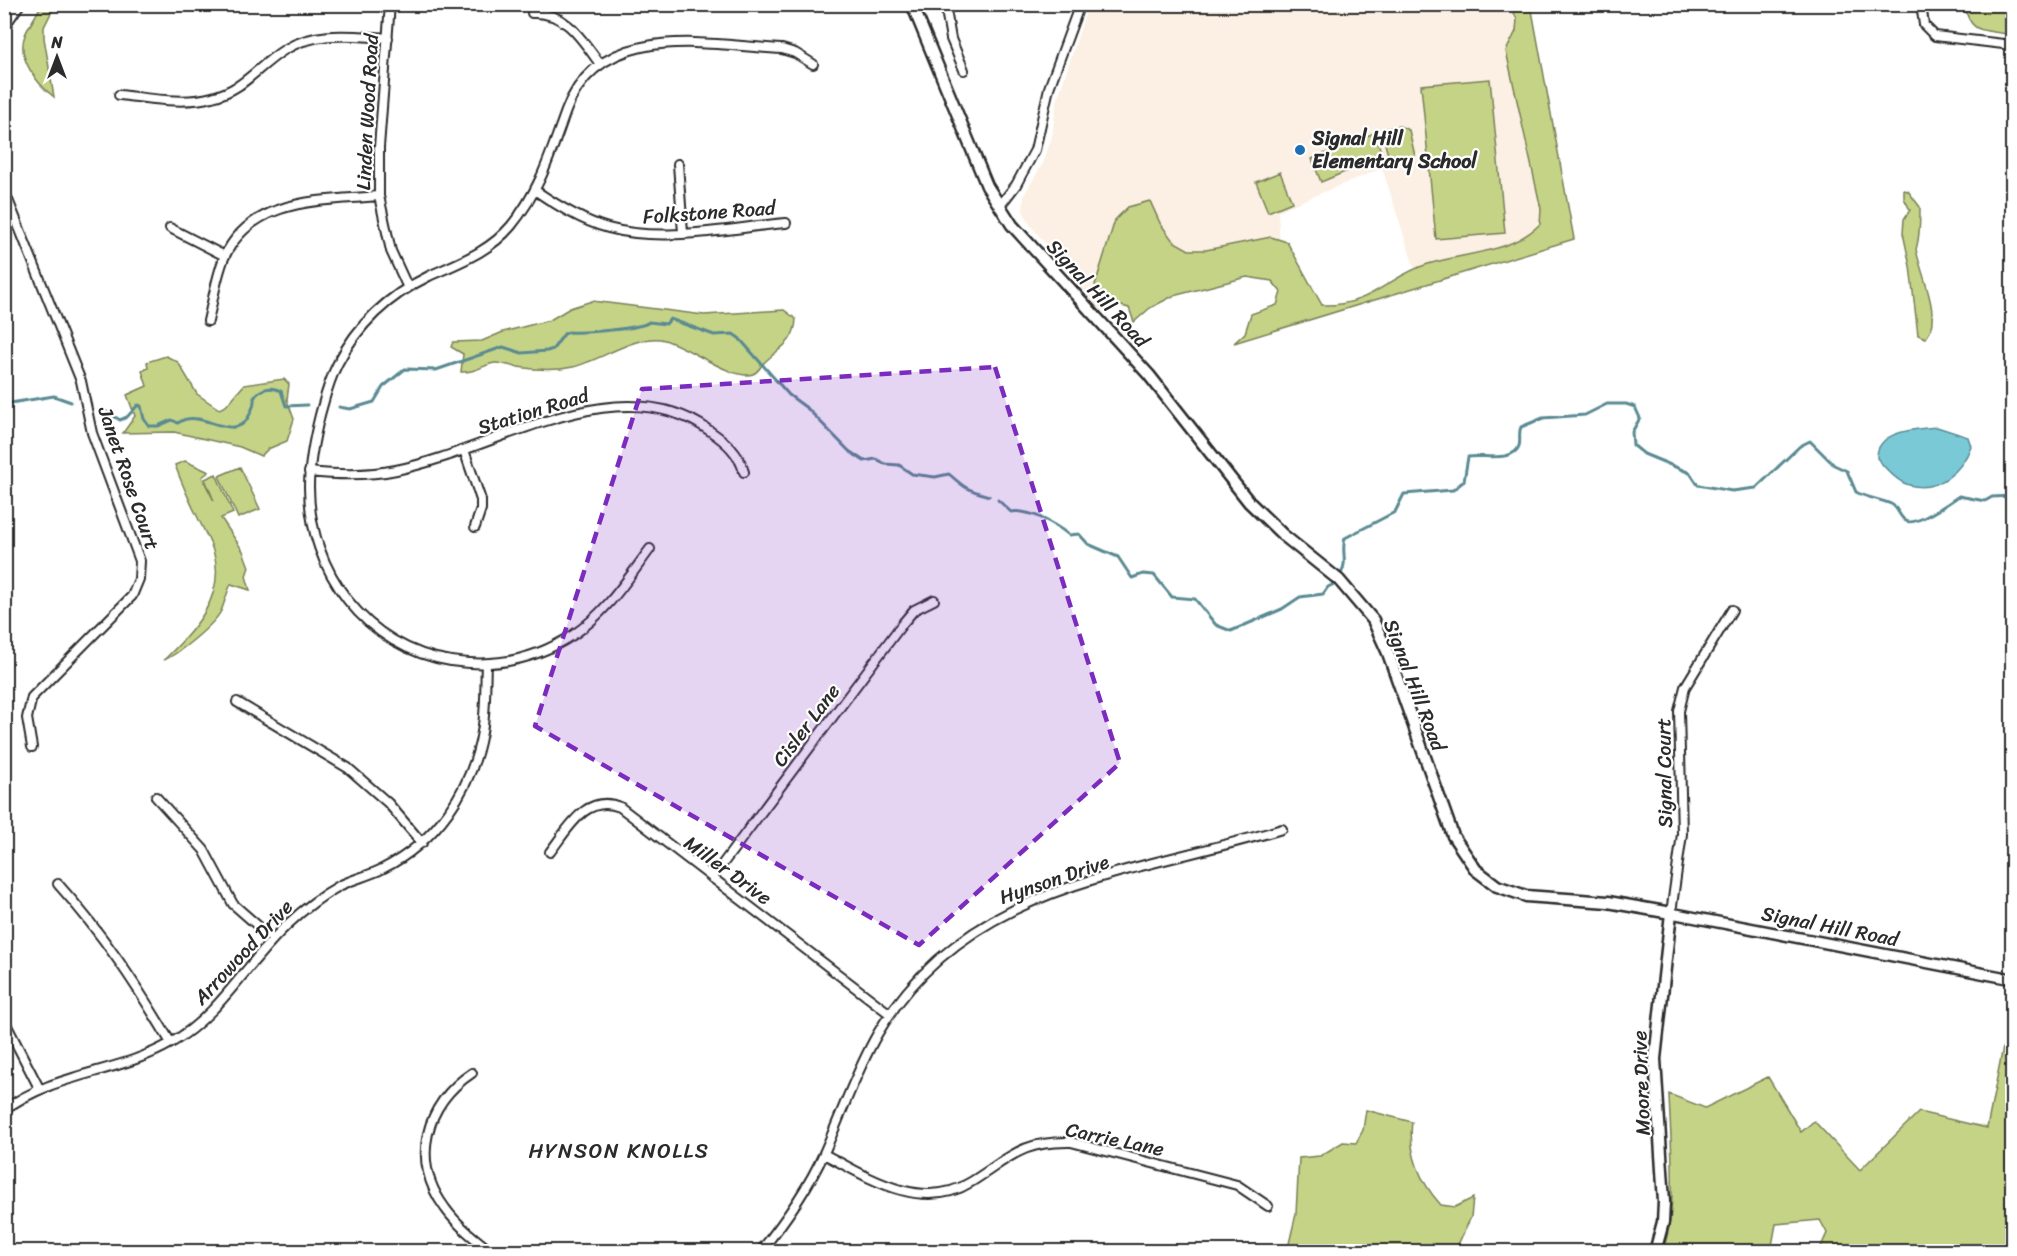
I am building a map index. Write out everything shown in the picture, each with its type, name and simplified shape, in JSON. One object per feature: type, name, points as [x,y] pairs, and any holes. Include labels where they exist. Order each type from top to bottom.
[{"type":"main road","name":"Signal Hill Road","points":[[912,4],[987,186],[999,207],[1024,240],[1142,367],[1249,502],[1265,519],[1339,580],[1364,606],[1382,637],[1453,836],[1476,870],[1497,886],[1526,896],[1608,902],[1671,913]]},
{"type":"main road","name":"Moore Drive","points":[[1655,1251],[1663,1222],[1664,1202],[1655,1059],[1671,913]]},
{"type":"street","points":[[4,27],[20,4]]},
{"type":"street","name":"Linden Wood Road","points":[[390,4],[379,147],[379,195],[391,251],[408,288]]},
{"type":"street","points":[[945,4],[951,39],[964,70]]},
{"type":"street","points":[[999,207],[1029,165],[1035,150],[1049,88],[1080,4]]},
{"type":"street","points":[[1921,4],[1924,25],[1935,36],[2013,45]]},
{"type":"street","points":[[532,13],[548,13],[565,22],[600,64]]},
{"type":"street","points":[[119,95],[174,100],[210,98],[237,87],[283,50],[303,41],[335,35],[388,38]]},
{"type":"street","points":[[650,549],[613,600],[574,634],[527,657],[486,664],[461,663],[423,655],[392,640],[355,610],[337,588],[320,553],[310,512],[309,472],[325,396],[337,366],[356,334],[370,318],[408,288],[463,263],[490,246],[518,217],[536,191],[548,166],[567,108],[583,80],[600,64],[630,49],[671,43],[782,50],[795,53],[813,64]]},
{"type":"street","points":[[678,164],[683,233]]},
{"type":"street","name":"Janet Rose Court","points":[[4,190],[81,381],[92,433],[139,554],[141,570],[137,586],[127,602],[35,692],[27,711],[32,747]]},
{"type":"street","name":"Folkstone Road","points":[[536,191],[576,216],[611,229],[647,234],[683,233],[786,223]]},
{"type":"street","points":[[208,321],[225,256],[243,230],[280,208],[295,203],[379,195]]},
{"type":"street","points":[[170,228],[225,256]]},
{"type":"street","name":"Station Road","points":[[309,472],[379,473],[414,466],[579,412],[617,405],[640,405],[672,412],[704,427],[736,453],[744,472]]},
{"type":"street","points":[[464,450],[481,500],[475,527]]},
{"type":"street","name":"Cisler Lane","points":[[712,878],[903,623],[914,610],[934,600]]},
{"type":"street","name":"Signal Court","points":[[1671,913],[1682,834],[1679,711],[1685,687],[1732,610]]},
{"type":"street","name":"Arrowood Drive","points":[[4,1110],[39,1088],[69,1077],[128,1063],[171,1043],[200,1023],[273,939],[324,895],[341,885],[381,870],[422,843],[448,813],[473,768],[483,730],[486,664]]},
{"type":"street","points":[[237,702],[353,772],[388,803],[422,843]]},
{"type":"street","points":[[156,797],[204,850],[233,904],[273,939]]},
{"type":"street","name":"Miller Drive","points":[[550,852],[583,811],[597,804],[613,804],[890,1014]]},
{"type":"street","name":"Hynson Drive","points":[[760,1251],[799,1199],[824,1154],[867,1054],[890,1014],[936,960],[972,931],[1006,911],[1074,885],[1281,829]]},
{"type":"street","points":[[58,884],[98,930],[124,965],[171,1043]]},
{"type":"street","name":"Signal Hill Road","points":[[1671,913],[2013,979]]},
{"type":"street","points":[[4,1020],[39,1088]]},
{"type":"street","points":[[472,1073],[452,1089],[437,1108],[427,1134],[425,1156],[431,1184],[446,1210],[492,1251]]},
{"type":"street","name":"Carrie Lane","points":[[824,1154],[878,1183],[908,1192],[934,1193],[948,1191],[970,1183],[993,1165],[1026,1148],[1057,1142],[1071,1142],[1237,1185],[1268,1206]]},
{"type":"highlighted area","points":[[995,367],[1120,763],[919,945],[535,726],[642,389]]},
{"type":"shaded area","name":"Signal Hill Elementary School","points":[[1523,4],[1569,234],[1419,282],[1382,168],[1278,211],[1280,246],[1101,311],[1031,226],[1023,211],[1024,195],[1043,163],[1052,137],[1056,104],[1088,5]]},
{"type":"green space","points":[[41,5],[55,5],[44,27],[54,97],[35,77],[23,52],[25,35]]},
{"type":"green space","points":[[1510,5],[1531,5],[1574,239],[1234,343],[1245,333],[1251,314],[1277,305],[1281,292],[1272,281],[1247,277],[1173,296],[1150,308],[1134,322],[1129,308],[1106,302],[1095,285],[1115,220],[1128,207],[1150,201],[1160,223],[1173,241],[1189,250],[1206,250],[1271,237],[1287,242],[1322,305],[1354,301],[1414,269],[1442,260],[1501,247],[1528,234],[1540,224],[1541,209],[1506,51],[1516,31],[1517,19]]},
{"type":"green space","points":[[1964,5],[2012,5],[2012,35],[1981,30],[1976,27],[1971,23]]},
{"type":"green space","points":[[1490,79],[1505,233],[1436,239],[1421,85]]},
{"type":"green space","points":[[1399,126],[1409,130],[1415,156],[1403,163],[1390,157],[1383,135],[1388,128]]},
{"type":"green space","points":[[1374,133],[1383,156],[1321,182],[1312,159]]},
{"type":"green space","points":[[1280,172],[1292,202],[1268,212],[1256,182]]},
{"type":"green space","points":[[1904,190],[1908,191],[1920,207],[1916,249],[1929,295],[1932,319],[1931,329],[1926,338],[1918,335],[1910,266],[1903,233],[1904,219],[1910,210],[1904,198]]},
{"type":"green space","points":[[592,301],[704,315],[784,310],[796,319],[795,328],[788,341],[753,374],[744,375],[733,372],[681,346],[660,339],[639,341],[583,364],[566,368],[552,370],[496,363],[461,372],[463,354],[451,347],[453,342],[482,341],[503,332],[550,320],[570,308]]},
{"type":"green space","points":[[166,356],[178,362],[197,394],[219,409],[226,406],[244,385],[284,379],[289,384],[287,400],[294,419],[287,441],[268,449],[261,456],[240,447],[174,432],[123,433],[135,416],[127,395],[147,386],[142,371],[148,368],[147,362]]},
{"type":"green space","points":[[185,461],[209,472],[202,477],[214,501],[205,479],[216,474],[233,513],[221,518],[243,551],[249,567],[246,576],[250,590],[231,584],[221,611],[211,624],[186,646],[164,660],[204,613],[215,585],[216,570],[213,550],[175,465]]},
{"type":"green space","points":[[240,467],[260,509],[238,518],[219,476]]},
{"type":"green space","points":[[2012,1002],[2012,1251],[1819,1251],[1827,1233],[1820,1220],[1776,1224],[1771,1251],[1662,1251],[1667,1236],[1672,1197],[1669,1094],[1705,1108],[1768,1077],[1801,1132],[1814,1121],[1860,1170],[1919,1112],[1987,1128]]},
{"type":"green space","points":[[1366,1110],[1412,1122],[1412,1145],[1417,1166],[1427,1187],[1441,1205],[1455,1207],[1473,1198],[1471,1217],[1455,1251],[1386,1251],[1385,1248],[1376,1247],[1372,1251],[1287,1252],[1296,1214],[1299,1158],[1320,1156],[1343,1142],[1356,1143],[1363,1130]]},
{"type":"water","points":[[1937,427],[1968,437],[1971,446],[1962,464],[1948,478],[1939,483],[1920,487],[1909,485],[1900,481],[1877,458],[1878,449],[1890,436],[1909,430]]},
{"type":"waterway","points":[[339,407],[350,409],[374,402],[383,387],[405,369],[436,370],[503,347],[522,353],[547,351],[553,349],[564,334],[569,332],[624,329],[649,322],[666,324],[670,319],[714,335],[733,334],[739,338],[789,395],[808,409],[849,451],[864,461],[876,459],[885,464],[899,465],[912,474],[935,477],[949,474],[967,488],[989,496]]},
{"type":"waterway","points":[[105,411],[120,420],[127,417],[138,405],[141,406],[144,419],[149,426],[158,426],[172,420],[178,423],[185,419],[194,419],[236,427],[249,416],[254,398],[266,389],[281,391],[286,406],[307,405]]},
{"type":"waterway","points":[[4,404],[54,396],[71,402]]},
{"type":"waterway","points":[[1341,574],[1344,565],[1345,538],[1395,512],[1404,494],[1453,490],[1464,481],[1468,457],[1496,457],[1516,451],[1520,444],[1521,427],[1543,418],[1585,415],[1607,404],[1626,404],[1635,407],[1640,418],[1632,432],[1633,445],[1644,454],[1690,473],[1698,485],[1732,491],[1756,488],[1800,446],[1810,441],[1834,465],[1847,471],[1856,492],[1891,504],[1906,521],[1917,521],[1924,518],[1959,496],[1985,501],[1992,497],[2012,496]]},
{"type":"waterway","points":[[998,500],[1011,512],[1034,515],[1050,522],[1069,535],[1079,534],[1088,544],[1118,557],[1132,578],[1143,574],[1154,575],[1172,597],[1195,599],[1216,625],[1231,631],[1282,609],[1300,597],[1323,594],[1328,587],[1334,584]]},
{"type":"place","name":"Signal Hill Elementary School","points":[[1300,150]]},
{"type":"district","name":"HYNSON KNOLLS","points":[[619,1151]]}]
